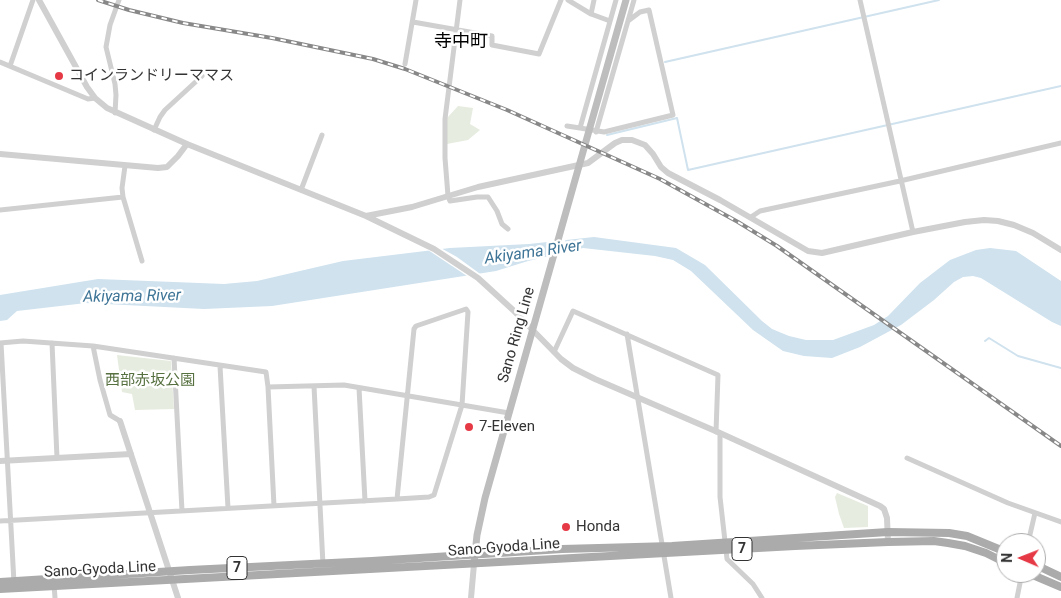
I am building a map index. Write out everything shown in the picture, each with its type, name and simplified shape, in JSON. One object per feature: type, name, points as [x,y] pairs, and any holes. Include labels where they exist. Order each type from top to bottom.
[{"type":"main road","name":"Sano Ring Line","points":[[474,564],[474,554],[485,498],[626,0]]},
{"type":"main road","name":"Sano-Gyoda Line","points":[[725,546],[888,532],[949,533],[967,536],[996,548]]},
{"type":"main road","name":"Sano-Gyoda Line","points":[[54,582],[172,580],[474,554],[725,546],[934,541],[965,546],[996,558]]},
{"type":"main road","name":"Sano-Gyoda Line","points":[[0,589],[14,585],[170,571],[474,564],[663,549]]},
{"type":"main road","points":[[1046,570],[1061,577]]},
{"type":"main road","points":[[1046,580],[1061,586]]},
{"type":"main road","name":"Sano-Gyoda Line","points":[[0,582],[14,585]]},
{"type":"street","points":[[10,66],[33,0]]},
{"type":"street","points":[[39,0],[95,98],[114,112],[187,144],[366,216],[420,241],[452,260],[492,290],[554,352],[580,372],[875,503],[884,509],[888,542]]},
{"type":"street","points":[[114,112],[115,84],[106,48],[110,25],[119,0]]},
{"type":"street","points":[[406,64],[416,0]]},
{"type":"street","points":[[460,0],[445,119],[448,196],[450,201],[488,197],[497,211],[502,224],[508,229]]},
{"type":"street","points":[[413,22],[492,36],[492,45],[539,54],[562,0]]},
{"type":"street","points":[[568,0],[591,14],[610,21]]},
{"type":"street","points":[[591,14],[594,0]]},
{"type":"street","points":[[580,128],[616,0]]},
{"type":"street","points":[[596,132],[634,0]]},
{"type":"street","points":[[860,0],[913,232]]},
{"type":"street","points":[[567,126],[596,132],[620,129],[673,115],[649,10],[640,12],[628,21]]},
{"type":"street","points":[[0,62],[88,99],[95,98]]},
{"type":"street","points":[[154,130],[165,110],[202,76]]},
{"type":"street","points":[[620,129],[622,140]]},
{"type":"street","points":[[301,190],[322,135]]},
{"type":"street","points":[[366,216],[412,207],[497,183],[588,163],[606,148],[622,140],[632,140],[645,144],[654,154],[661,167],[668,173],[751,217],[801,248],[815,252],[822,253],[913,232],[984,220],[998,221],[1033,233],[1061,250]]},
{"type":"street","points":[[751,217],[760,211],[1061,143]]},
{"type":"street","points":[[0,154],[158,168],[167,166],[187,144]]},
{"type":"street","points":[[124,166],[123,196],[142,260]]},
{"type":"street","points":[[0,210],[123,196]]},
{"type":"street","points":[[0,521],[365,501],[397,499],[429,497],[434,495],[462,406],[468,312],[466,309],[416,326],[414,329],[397,499]]},
{"type":"street","points":[[554,352],[573,312],[718,375],[720,497],[727,559],[753,584],[762,598]]},
{"type":"street","points":[[627,334],[671,598]]},
{"type":"street","points":[[14,585],[1,343],[23,341],[93,346],[266,372],[274,506]]},
{"type":"street","points":[[52,343],[57,458]]},
{"type":"street","points":[[93,346],[110,415],[120,421],[178,598]]},
{"type":"street","points":[[174,358],[182,511]]},
{"type":"street","points":[[220,366],[228,508]]},
{"type":"street","points":[[268,387],[344,385],[509,413]]},
{"type":"street","points":[[314,386],[324,567]]},
{"type":"street","points":[[358,388],[365,501]]},
{"type":"street","points":[[0,461],[132,454]]},
{"type":"street","points":[[906,458],[1035,513],[1061,522]]},
{"type":"street","points":[[1030,533],[1035,513]]},
{"type":"street","points":[[471,598],[474,564]]},
{"type":"street","points":[[54,582],[55,598]]},
{"type":"street","points":[[1017,598],[1020,583]]},
{"type":"green space","points":[[458,106],[473,108],[470,124],[480,130],[468,140],[447,144],[447,118]]},
{"type":"green space","name":"西部赤坂公園","points":[[117,355],[171,361],[174,409],[135,410],[132,394],[122,392]]},
{"type":"green space","points":[[837,493],[868,506],[868,527],[844,528],[835,497]]},
{"type":"water","name":"Akiyama River","points":[[594,237],[676,248],[705,265],[772,329],[806,340],[833,340],[874,325],[888,316],[920,283],[950,260],[976,250],[990,248],[1016,251],[1061,281],[1061,326],[981,278],[973,276],[963,277],[954,282],[901,325],[860,347],[832,358],[804,356],[783,351],[753,330],[691,271],[673,260],[655,256],[583,248],[496,271],[272,306],[204,309],[86,303],[17,311],[7,320],[0,321],[0,295],[98,279],[224,284],[257,281],[343,261],[450,248],[529,244]]},
{"type":"pier","points":[[566,238],[561,256],[546,260],[553,239]]},
{"type":"pier","points":[[439,247],[457,257],[483,276],[470,278],[425,248]]},
{"type":"waterway","points":[[665,62],[939,0]]},
{"type":"waterway","points":[[607,135],[677,118],[688,170],[1061,86]]},
{"type":"waterway","points":[[985,341],[989,338],[1018,356],[1061,368]]},
{"type":"railway","points":[[98,0],[129,10],[183,23],[272,38],[373,59],[405,69],[507,110],[660,179],[777,246],[1061,446]]},
{"type":"place","name":"コインランドリーママス","points":[[59,76]]},
{"type":"place","name":"7-Eleven","points":[[469,427]]},
{"type":"place","name":"Honda","points":[[566,527]]},
{"type":"district","name":"寺中町","points":[[461,42]]}]
